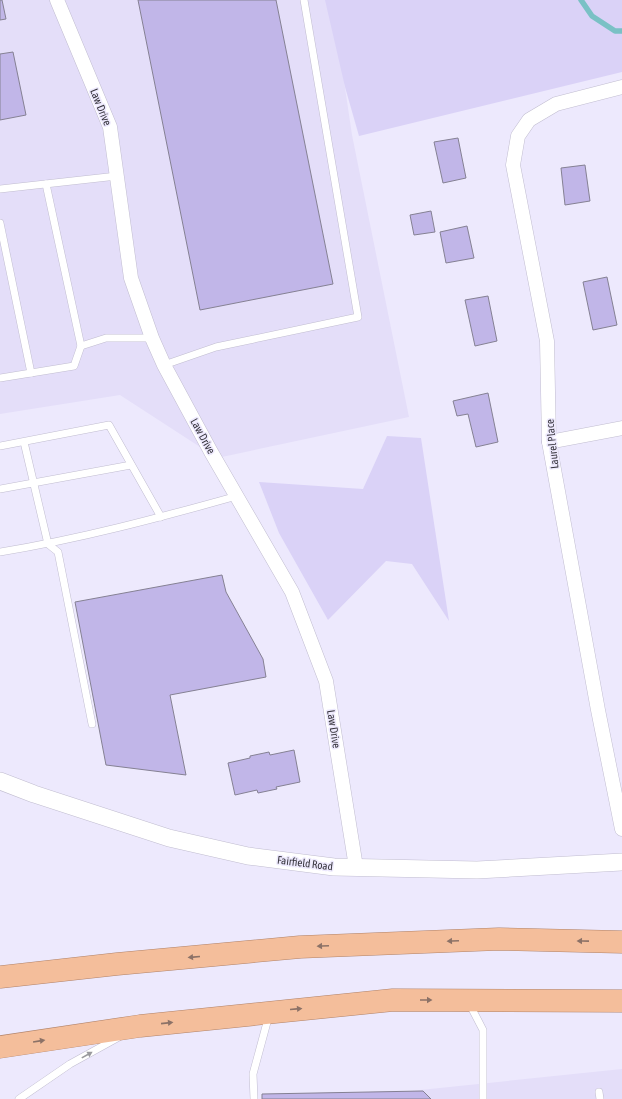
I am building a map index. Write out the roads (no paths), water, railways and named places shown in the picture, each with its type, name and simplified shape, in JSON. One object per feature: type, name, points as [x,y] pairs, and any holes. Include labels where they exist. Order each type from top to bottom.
[{"type":"highway","points":[[0,977],[117,964],[300,947],[499,939],[622,942]]},
{"type":"highway","points":[[0,1048],[140,1026],[393,1000],[622,1001]]},
{"type":"highway","points":[[594,1000],[622,1017]]},
{"type":"street","name":"Law Drive","points":[[58,0],[110,127],[131,278],[152,338],[164,365],[292,592],[326,682],[356,867]]},
{"type":"street","name":"Laurel Place","points":[[622,87],[556,104],[529,120],[518,136],[513,165],[547,341],[549,442],[598,710],[622,829]]},
{"type":"street","points":[[549,442],[622,428]]},
{"type":"street","name":"Fairfield Road","points":[[0,781],[34,794],[169,838],[248,856],[334,867],[477,870],[622,862]]},
{"type":"lane","points":[[164,365],[216,347],[358,317],[304,0]]},
{"type":"lane","points":[[0,189],[117,176]]},
{"type":"lane","points":[[0,378],[74,366],[81,346],[46,184]]},
{"type":"lane","points":[[0,223],[31,373]]},
{"type":"lane","points":[[81,346],[106,338],[152,338]]},
{"type":"lane","points":[[0,446],[109,425],[161,517]]},
{"type":"lane","points":[[24,442],[48,544],[58,552],[92,724]]},
{"type":"lane","points":[[0,489],[131,465]]},
{"type":"lane","points":[[0,552],[48,544],[161,517],[237,496]]},
{"type":"lane","points":[[468,1000],[483,1030],[483,1099]]},
{"type":"lane","points":[[254,1099],[253,1074],[270,1012]]},
{"type":"lane","points":[[19,1099],[70,1064],[140,1026]]},
{"type":"waterway","points":[[581,0],[592,16],[615,31],[622,31]]}]
